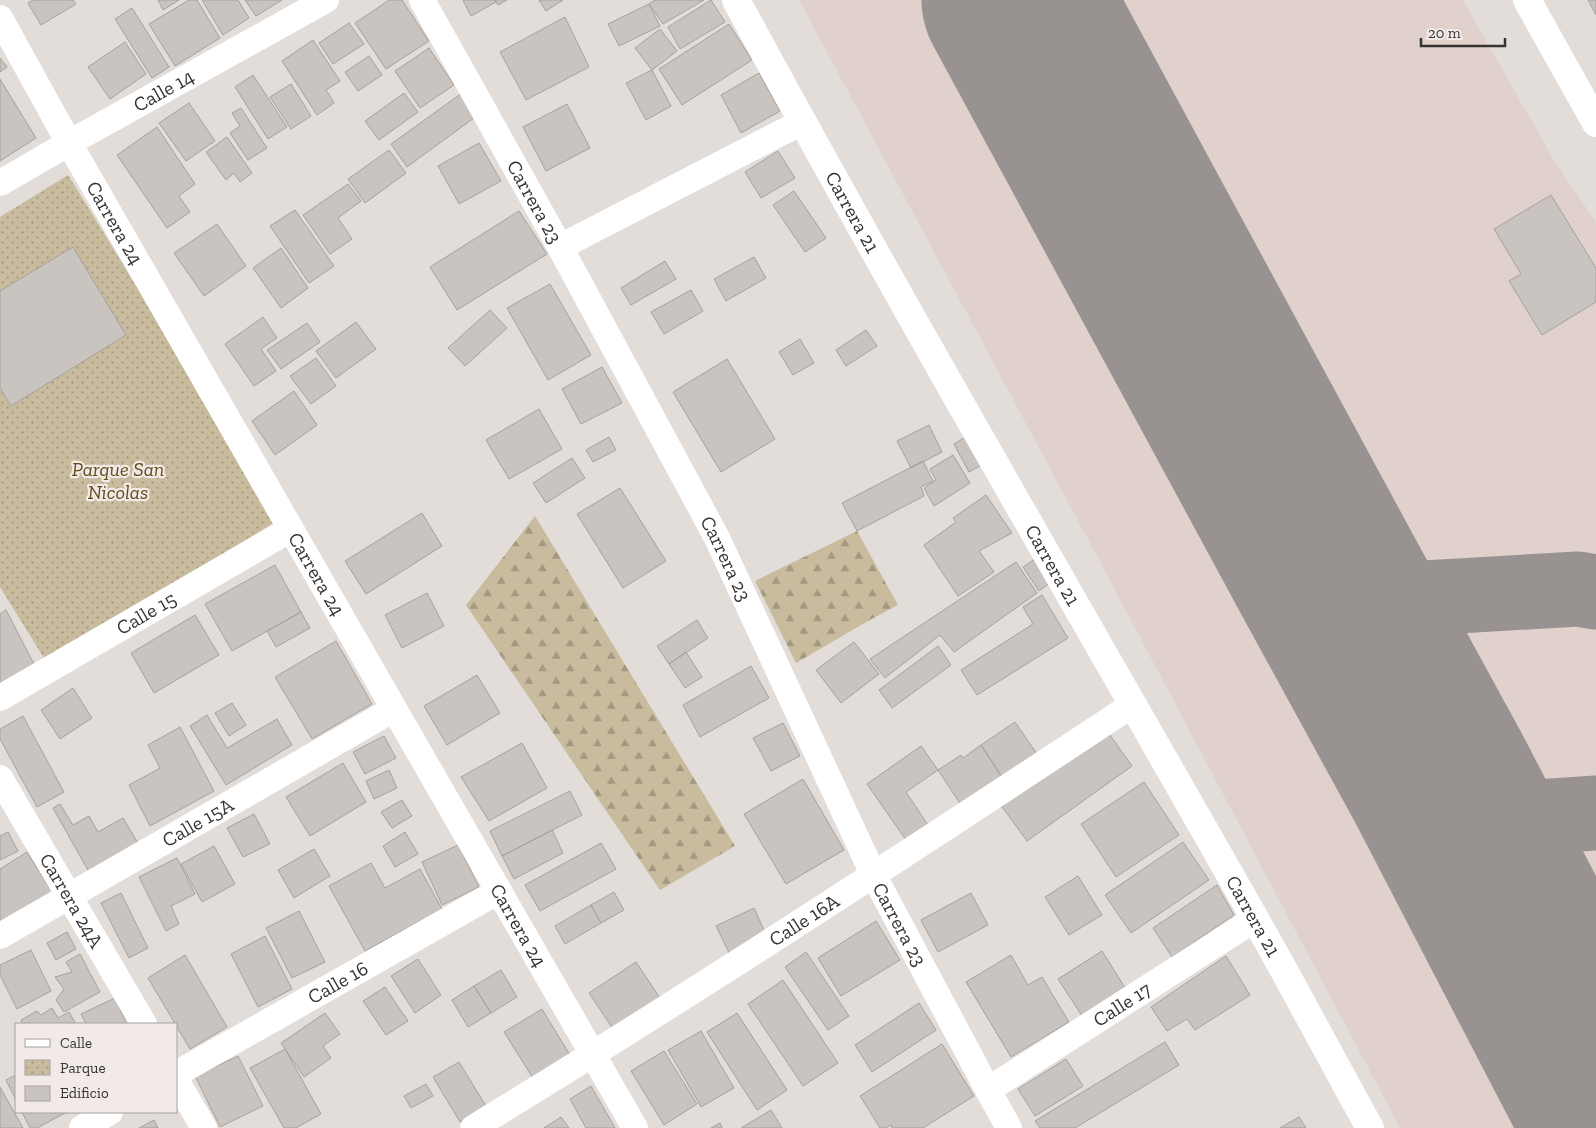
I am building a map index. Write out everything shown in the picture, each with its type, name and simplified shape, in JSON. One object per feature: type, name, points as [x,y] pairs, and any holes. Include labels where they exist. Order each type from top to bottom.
[{"type":"street","name":"Calle 14","points":[[0,183],[326,0]]},
{"type":"street","name":"Carrera 23","points":[[422,0],[560,247],[717,538],[874,876],[1009,1128]]},
{"type":"street","name":"Carrera 21","points":[[736,0],[802,122],[1255,919],[1370,1128]]},
{"type":"street","points":[[1527,0],[1596,123]]},
{"type":"street","name":"Carrera 24","points":[[0,18],[69,143],[635,1128]]},
{"type":"street","points":[[560,247],[802,122]]},
{"type":"street","name":"Calle 15","points":[[0,698],[291,529]]},
{"type":"street","name":"Calle 16A","points":[[473,1128],[592,1055],[874,876],[1132,705]]},
{"type":"street","name":"Calle 15A","points":[[0,936],[394,708]]},
{"type":"street","name":"Carrera 24A","points":[[0,778],[143,1023]]},
{"type":"street","name":"Calle 16","points":[[178,1073],[499,891]]},
{"type":"street","name":"Calle 17","points":[[988,1090],[1255,919]]},
{"type":"street","points":[[178,1083],[204,1128]]},
{"type":"street","points":[[82,1128],[108,1113]]},
{"type":"shaded area","points":[[799,0],[1463,0],[1555,162],[1596,222],[1596,1128],[1400,1128]]},
{"type":"green space","name":"Parque San Nicolas","points":[[68,175],[280,519],[47,663],[0,587],[0,217]]},
{"type":"green space","points":[[535,516],[735,846],[660,890],[466,605]]},
{"type":"green space","points":[[857,531],[898,605],[796,663],[755,581]]},
{"type":"building","points":[[33,0],[73,0],[76,4],[41,25],[28,3]]},
{"type":"building","points":[[158,0],[179,0],[163,10]]},
{"type":"building","points":[[189,0],[197,0],[220,38],[175,66],[149,24]]},
{"type":"building","points":[[202,0],[238,0],[249,18],[223,35]]},
{"type":"building","points":[[245,0],[282,0],[256,16]]},
{"type":"building","points":[[389,0],[402,0],[429,41],[386,69],[355,23]]},
{"type":"building","points":[[463,0],[495,0],[496,2],[471,16]]},
{"type":"building","points":[[495,0],[507,0],[498,5]]},
{"type":"building","points":[[539,0],[563,0],[546,11]]},
{"type":"building","points":[[655,0],[704,0],[663,24],[649,4]]},
{"type":"building","points":[[711,0],[725,22],[680,49],[668,27]]},
{"type":"building","points":[[1588,0],[1596,0],[1596,15]]},
{"type":"building","points":[[649,4],[660,26],[619,46],[608,24]]},
{"type":"building","points":[[132,8],[169,67],[152,78],[115,19]]},
{"type":"building","points":[[565,17],[589,67],[526,100],[500,52]]},
{"type":"building","points":[[349,23],[364,44],[333,64],[319,43]]},
{"type":"building","points":[[729,24],[752,60],[682,105],[659,69]]},
{"type":"building","points":[[660,29],[677,51],[652,70],[635,48]]},
{"type":"building","points":[[313,40],[340,81],[326,90],[334,103],[317,115],[282,61]]},
{"type":"building","points":[[125,42],[146,74],[110,99],[88,67]]},
{"type":"building","points":[[429,48],[454,85],[420,108],[395,71]]},
{"type":"building","points":[[369,56],[382,75],[358,91],[345,72]]},
{"type":"building","points":[[0,58],[7,67],[0,72]]},
{"type":"building","points":[[652,70],[671,106],[646,120],[626,83]]},
{"type":"building","points":[[759,73],[780,111],[741,133],[721,95]]},
{"type":"building","points":[[253,75],[287,127],[268,139],[235,87]]},
{"type":"building","points":[[0,79],[36,138],[0,161]]},
{"type":"building","points":[[291,84],[311,116],[291,129],[270,97]]},
{"type":"building","points":[[404,93],[418,112],[379,140],[365,121]]},
{"type":"building","points":[[462,93],[478,115],[407,167],[391,144]]},
{"type":"building","points":[[189,103],[215,141],[186,161],[159,123]]},
{"type":"building","points":[[567,104],[590,148],[546,171],[523,127]]},
{"type":"building","points":[[241,108],[267,148],[248,160],[230,133],[240,126],[232,113]]},
{"type":"building","points":[[157,127],[195,184],[179,196],[190,212],[167,228],[117,155]]},
{"type":"building","points":[[227,137],[252,173],[240,182],[234,173],[226,180],[206,152]]},
{"type":"building","points":[[479,143],[501,181],[459,204],[438,166]]},
{"type":"building","points":[[389,150],[406,173],[365,203],[348,179]]},
{"type":"building","points":[[778,151],[795,178],[761,198],[745,172]]},
{"type":"building","points":[[348,184],[361,201],[338,218],[352,239],[330,254],[303,215]]},
{"type":"building","points":[[794,191],[826,238],[805,252],[773,205]]},
{"type":"building","points":[[1551,195],[1596,268],[1596,302],[1542,335],[1509,281],[1521,274],[1494,229]]},
{"type":"building","points":[[295,210],[334,266],[309,283],[270,226]]},
{"type":"building","points":[[519,211],[547,254],[457,310],[430,267]]},
{"type":"building","points":[[217,224],[246,266],[204,296],[174,253]]},
{"type":"building","points":[[73,247],[126,335],[11,406],[0,388],[0,291]]},
{"type":"building","points":[[281,248],[308,288],[281,308],[253,268]]},
{"type":"building","points":[[754,257],[766,278],[726,301],[714,279]]},
{"type":"building","points":[[665,261],[676,279],[631,305],[621,288]]},
{"type":"building","points":[[550,284],[591,355],[548,380],[507,308]]},
{"type":"building","points":[[691,290],[703,311],[664,334],[651,312]]},
{"type":"building","points":[[490,310],[507,328],[465,366],[448,348]]},
{"type":"building","points":[[263,317],[277,338],[261,349],[276,371],[254,386],[225,344]]},
{"type":"building","points":[[356,322],[376,349],[336,378],[316,351]]},
{"type":"building","points":[[307,323],[320,342],[281,369],[267,350]]},
{"type":"building","points":[[866,330],[877,346],[846,366],[836,350]]},
{"type":"building","points":[[800,339],[814,363],[793,375],[779,352]]},
{"type":"building","points":[[316,358],[336,386],[311,404],[290,376]]},
{"type":"building","points":[[727,359],[775,439],[721,472],[673,392]]},
{"type":"building","points":[[602,367],[622,403],[581,424],[562,389]]},
{"type":"building","points":[[294,391],[317,425],[275,455],[252,421]]},
{"type":"building","points":[[539,409],[562,449],[509,479],[486,440]]},
{"type":"building","points":[[929,425],[942,452],[911,468],[897,441]]},
{"type":"building","points":[[967,436],[983,464],[969,472],[954,444]]},
{"type":"building","points":[[609,437],[616,450],[593,462],[586,450]]},
{"type":"building","points":[[953,455],[970,483],[934,506],[924,488],[936,480],[930,469]]},
{"type":"building","points":[[572,458],[585,478],[546,503],[533,483]]},
{"type":"building","points":[[923,461],[933,481],[921,487],[924,496],[857,531],[842,503]]},
{"type":"building","points":[[620,488],[666,561],[623,588],[577,514]]},
{"type":"building","points":[[986,495],[1012,533],[979,551],[994,572],[958,596],[924,545],[956,522],[953,518]]},
{"type":"building","points":[[422,513],[442,546],[366,594],[345,561]]},
{"type":"building","points":[[1039,556],[1054,580],[1039,591],[1023,567]]},
{"type":"building","points":[[1016,562],[1037,593],[954,652],[940,635],[885,678],[870,659]]},
{"type":"building","points":[[275,565],[301,612],[232,651],[205,604]]},
{"type":"building","points":[[427,593],[444,626],[402,648],[385,615]]},
{"type":"building","points":[[1042,595],[1068,638],[977,695],[961,670],[1033,624],[1023,607]]},
{"type":"building","points":[[6,610],[34,664],[0,685],[0,614]]},
{"type":"building","points":[[301,612],[310,628],[276,647],[267,631]]},
{"type":"building","points":[[195,615],[219,655],[154,693],[131,653]]},
{"type":"building","points":[[697,620],[708,638],[669,664],[657,646]]},
{"type":"building","points":[[336,641],[372,704],[312,739],[275,677]]},
{"type":"building","points":[[854,642],[879,674],[841,703],[816,670]]},
{"type":"building","points":[[938,646],[951,665],[892,708],[879,690]]},
{"type":"building","points":[[686,652],[702,677],[685,688],[669,664]]},
{"type":"building","points":[[751,666],[769,698],[700,737],[683,705]]},
{"type":"building","points":[[477,675],[500,713],[447,745],[424,706]]},
{"type":"building","points":[[73,688],[92,718],[60,739],[41,710]]},
{"type":"building","points":[[232,703],[246,725],[229,736],[215,713]]},
{"type":"building","points":[[207,715],[227,748],[277,719],[292,745],[226,785],[190,726]]},
{"type":"building","points":[[23,716],[64,792],[37,807],[0,739],[0,729]]},
{"type":"building","points":[[1015,722],[1039,757],[1004,780],[981,745]]},
{"type":"building","points":[[783,723],[800,756],[771,771],[753,738]]},
{"type":"building","points":[[180,727],[214,791],[150,826],[129,785],[160,768],[148,745]]},
{"type":"building","points":[[1105,728],[1132,766],[1027,841],[1000,804]]},
{"type":"building","points":[[384,736],[396,758],[365,774],[353,752]]},
{"type":"building","points":[[522,743],[547,788],[489,821],[461,777]]},
{"type":"building","points":[[981,745],[1004,780],[963,808],[938,770],[961,755],[963,758]]},
{"type":"building","points":[[921,746],[938,770],[906,792],[930,828],[908,843],[867,784]]},
{"type":"building","points":[[343,763],[366,802],[310,836],[286,797]]},
{"type":"building","points":[[389,770],[397,788],[374,799],[366,781]]},
{"type":"building","points":[[803,779],[844,850],[786,884],[744,814]]},
{"type":"building","points":[[1144,782],[1179,835],[1116,877],[1081,824]]},
{"type":"building","points":[[570,791],[582,815],[502,856],[490,831]]},
{"type":"building","points":[[402,800],[412,816],[392,828],[381,812]]},
{"type":"building","points":[[60,804],[73,825],[89,816],[98,832],[123,818],[138,843],[89,872],[53,808]]},
{"type":"building","points":[[254,814],[270,844],[243,857],[227,828]]},
{"type":"building","points":[[552,830],[563,853],[514,879],[502,856]]},
{"type":"building","points":[[8,832],[18,851],[0,860],[0,836]]},
{"type":"building","points":[[405,832],[418,854],[395,867],[383,846]]},
{"type":"building","points":[[1183,842],[1209,880],[1131,933],[1105,895]]},
{"type":"building","points":[[601,843],[616,869],[540,911],[525,885]]},
{"type":"building","points":[[458,845],[479,887],[442,905],[422,862]]},
{"type":"building","points":[[214,846],[235,884],[202,902],[181,864]]},
{"type":"building","points":[[314,849],[330,876],[294,898],[278,870]]},
{"type":"building","points":[[27,852],[52,892],[0,925],[0,869]]},
{"type":"building","points":[[177,858],[195,894],[171,906],[179,924],[166,931],[139,877]]},
{"type":"building","points":[[371,863],[385,888],[420,869],[442,909],[365,951],[329,886]]},
{"type":"building","points":[[1078,876],[1102,915],[1069,935],[1045,897]]},
{"type":"building","points":[[1217,885],[1234,915],[1172,957],[1153,928]]},
{"type":"building","points":[[614,892],[624,910],[601,923],[591,905]]},
{"type":"building","points":[[121,893],[148,948],[129,958],[101,903]]},
{"type":"building","points":[[971,893],[988,925],[938,952],[921,920]]},
{"type":"building","points":[[591,905],[601,923],[565,944],[555,926]]},
{"type":"building","points":[[754,908],[769,941],[732,959],[716,926]]},
{"type":"building","points":[[299,911],[325,962],[292,978],[266,928]]},
{"type":"building","points":[[876,921],[900,960],[841,996],[818,958]]},
{"type":"building","points":[[67,932],[76,949],[56,960],[47,943]]},
{"type":"building","points":[[265,936],[292,989],[258,1007],[231,954]]},
{"type":"building","points":[[31,950],[51,991],[17,1009],[0,975],[0,965]]},
{"type":"building","points":[[1102,951],[1129,994],[1086,1022],[1058,979]]},
{"type":"building","points":[[806,952],[849,1016],[828,1030],[785,967]]},
{"type":"building","points":[[80,954],[100,992],[64,1012],[56,1000],[64,989],[55,977],[72,972],[66,962]]},
{"type":"building","points":[[185,955],[227,1027],[190,1049],[178,1029],[178,1023],[175,1023],[148,978]]},
{"type":"building","points":[[1011,955],[1028,985],[1042,977],[1069,1022],[1011,1057],[966,982]]},
{"type":"building","points":[[1226,956],[1250,995],[1195,1030],[1187,1019],[1167,1031],[1151,1007]]},
{"type":"building","points":[[418,959],[441,995],[415,1013],[391,976]]},
{"type":"building","points":[[636,962],[662,1001],[615,1032],[589,993]]},
{"type":"building","points":[[501,970],[517,997],[491,1013],[474,986]]},
{"type":"building","points":[[783,980],[838,1063],[803,1086],[748,1004]]},
{"type":"building","points":[[474,986],[491,1013],[468,1027],[452,1000]]},
{"type":"building","points":[[385,987],[408,1021],[386,1035],[363,1001]]},
{"type":"building","points":[[115,998],[127,1023],[86,1023],[81,1014]]},
{"type":"building","points":[[919,1003],[936,1030],[872,1072],[855,1045]]},
{"type":"building","points":[[52,1008],[58,1018],[69,1012],[75,1023],[22,1023],[21,1020],[37,1011],[41,1015]]},
{"type":"building","points":[[542,1009],[573,1060],[536,1083],[504,1032]]},
{"type":"building","points":[[325,1013],[340,1034],[323,1046],[331,1058],[304,1077],[281,1043]]},
{"type":"building","points":[[737,1013],[787,1090],[757,1110],[707,1032]]},
{"type":"building","points":[[701,1031],[734,1088],[701,1107],[668,1050]]},
{"type":"building","points":[[1165,1042],[1179,1065],[1075,1128],[1040,1128],[1035,1121]]},
{"type":"building","points":[[942,1044],[974,1096],[923,1128],[892,1128],[891,1125],[886,1128],[880,1128],[860,1096]]},
{"type":"building","points":[[285,1049],[321,1114],[296,1128],[284,1128],[250,1068]]},
{"type":"building","points":[[664,1051],[697,1104],[664,1125],[631,1071]]},
{"type":"building","points":[[238,1056],[263,1106],[220,1127],[195,1076]]},
{"type":"building","points":[[1066,1059],[1083,1086],[1035,1116],[1018,1089]]},
{"type":"building","points":[[459,1062],[486,1106],[460,1122],[433,1077]]},
{"type":"building","points":[[15,1076],[15,1098],[6,1080]]},
{"type":"building","points":[[426,1084],[433,1096],[411,1108],[404,1096]]},
{"type":"building","points":[[591,1086],[615,1128],[586,1128],[570,1099]]},
{"type":"building","points":[[0,1087],[23,1128],[0,1128]]},
{"type":"building","points":[[771,1110],[782,1128],[741,1128]]},
{"type":"building","points":[[22,1113],[65,1113],[37,1128],[30,1128]]},
{"type":"building","points":[[561,1117],[569,1128],[544,1128]]},
{"type":"building","points":[[1299,1117],[1306,1128],[1280,1128]]},
{"type":"building","points":[[154,1120],[158,1128],[139,1128]]},
{"type":"building","points":[[720,1123],[722,1128],[711,1128]]},
{"type":"taxiway","points":[[1328,576],[1349,592],[1363,596],[1407,599],[1578,589],[1596,592]]},
{"type":"taxiway","points":[[1381,673],[1379,650],[1381,631],[1390,615],[1407,599]]},
{"type":"taxiway","points":[[1438,777],[1460,808],[1474,815],[1507,818],[1596,813]]},
{"type":"taxiway","points":[[1496,888],[1497,872],[1503,845],[1518,825],[1532,817]]},
{"type":"runway","points":[[1016,0],[1438,777],[1596,1081]]}]
